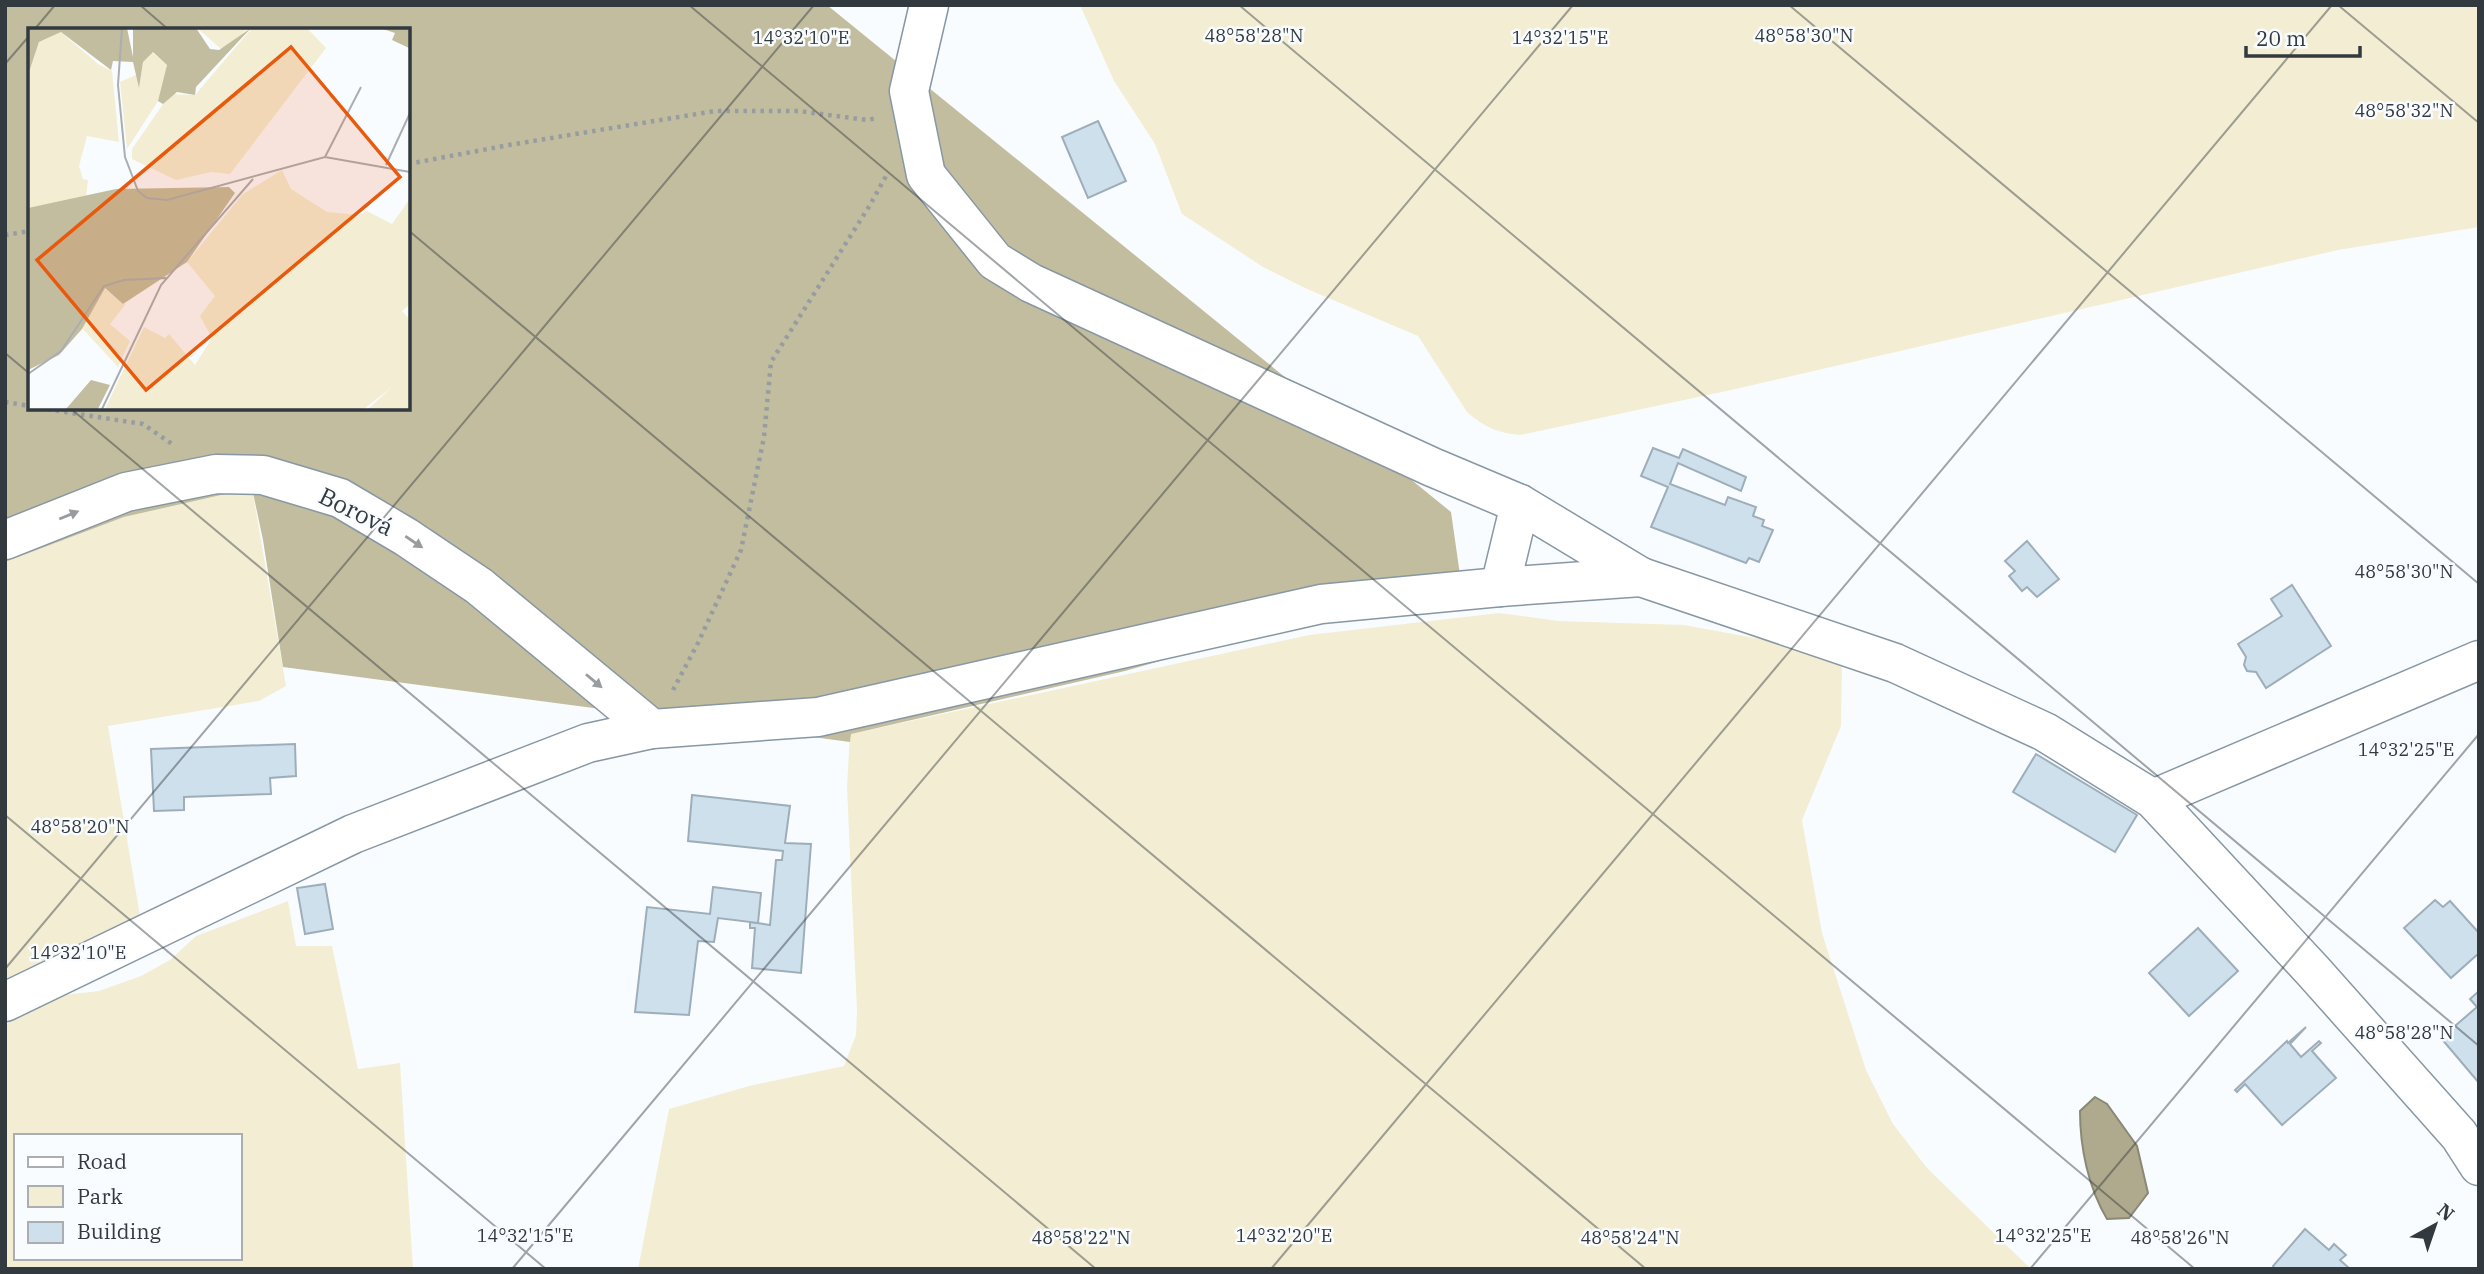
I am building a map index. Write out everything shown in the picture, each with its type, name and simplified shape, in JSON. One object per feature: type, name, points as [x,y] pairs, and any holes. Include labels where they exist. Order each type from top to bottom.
[{"type":"street","points":[[929,5],[909,91],[926,175],[995,261],[1031,284],[1432,467],[1520,504],[1641,577],[1895,663],[2045,733],[2153,799],[2472,1143]]},
{"type":"street","name":"Borová","points":[[5,540],[125,492],[216,474],[263,475],[340,498],[406,537],[479,586],[652,729]]},
{"type":"street","points":[[1500,587],[1520,504]]},
{"type":"street","points":[[5,1002],[353,834],[588,743],[652,729],[818,718],[1321,604],[1641,577]]},
{"type":"street","points":[[2153,799],[2479,660]]},
{"type":"path","points":[[410,164],[715,111],[798,111],[867,120],[887,116],[909,91]]},
{"type":"path","points":[[652,729],[698,643],[741,550],[764,437],[771,362],[870,205],[887,173]]},
{"type":"path","points":[[5,235],[28,231]]},
{"type":"path","points":[[5,402],[28,406]]},
{"type":"path","points":[[52,410],[143,424],[216,474]]},
{"type":"green space","points":[[1080,5],[2479,5],[2479,227],[2338,250],[1731,390],[1520,435],[1512,434],[1479,422],[1467,412],[1418,336],[1307,289],[1263,267],[1182,214],[1155,144],[1114,81]]},
{"type":"green space","points":[[252,488],[286,686],[259,701],[108,726],[140,916],[5,981],[5,562],[124,517]]},
{"type":"green space","points":[[1499,613],[1559,621],[1684,625],[1810,648],[1842,667],[1841,726],[1802,820],[1822,933],[1866,1070],[1893,1124],[1927,1168],[2031,1269],[638,1269],[669,1109],[749,1086],[844,1066],[856,1035],[857,1011],[847,787],[850,734],[1309,635]]},
{"type":"green space","points":[[288,901],[296,946],[332,946],[358,1069],[400,1063],[413,1269],[5,1269],[5,1025],[64,995],[99,991],[141,976],[170,960],[196,936]]},
{"type":"shaded area","points":[[5,5],[827,5],[1451,512],[1460,575],[1125,671],[851,734],[850,742],[283,667],[252,488],[124,517],[5,562]]},
{"type":"shaded area","points":[[2095,1097],[2107,1104],[2137,1146],[2148,1193],[2129,1218],[2107,1219],[2090,1180],[2080,1111]]},
{"type":"building","points":[[1098,121],[1126,181],[1088,198],[1062,137]]},
{"type":"building","points":[[1653,448],[1679,458],[1683,449],[1746,477],[1741,491],[1678,463],[1670,484],[1725,505],[1728,497],[1756,507],[1753,516],[1764,520],[1762,526],[1773,530],[1759,562],[1749,558],[1746,563],[1651,527],[1668,487],[1641,476]]},
{"type":"building","points":[[2027,541],[2059,579],[2037,597],[2027,587],[2022,591],[2009,576],[2015,571],[2005,561]]},
{"type":"building","points":[[2292,585],[2331,646],[2266,688],[2256,672],[2247,671],[2244,665],[2246,657],[2238,644],[2282,616],[2271,599]]},
{"type":"building","points":[[295,744],[296,776],[270,778],[271,794],[184,797],[184,810],[154,811],[151,749]]},
{"type":"building","points":[[2036,754],[2137,815],[2115,852],[2013,792]]},
{"type":"building","points":[[692,795],[790,806],[785,843],[811,844],[801,973],[752,968],[755,928],[750,928],[750,922],[770,925],[776,860],[782,860],[783,851],[688,841]]},
{"type":"building","points":[[325,884],[333,929],[305,934],[297,888]]},
{"type":"building","points":[[713,887],[761,893],[758,923],[718,918],[714,942],[698,941],[689,1015],[635,1012],[647,907],[710,914]]},
{"type":"building","points":[[2435,900],[2443,907],[2450,901],[2479,933],[2479,953],[2451,978],[2404,928]]},
{"type":"building","points":[[2198,928],[2238,971],[2189,1016],[2149,973]]},
{"type":"building","points":[[2479,991],[2479,1083],[2441,1038],[2477,1007],[2470,999]]},
{"type":"building","points":[[2306,1027],[2290,1044],[2301,1057],[2319,1041],[2321,1043],[2312,1051],[2336,1078],[2282,1125],[2245,1084],[2237,1092],[2235,1090],[2287,1041],[2288,1043]]},
{"type":"building","points":[[2305,1229],[2329,1250],[2334,1244],[2346,1255],[2340,1260],[2350,1269],[2275,1269],[2273,1266]]}]
